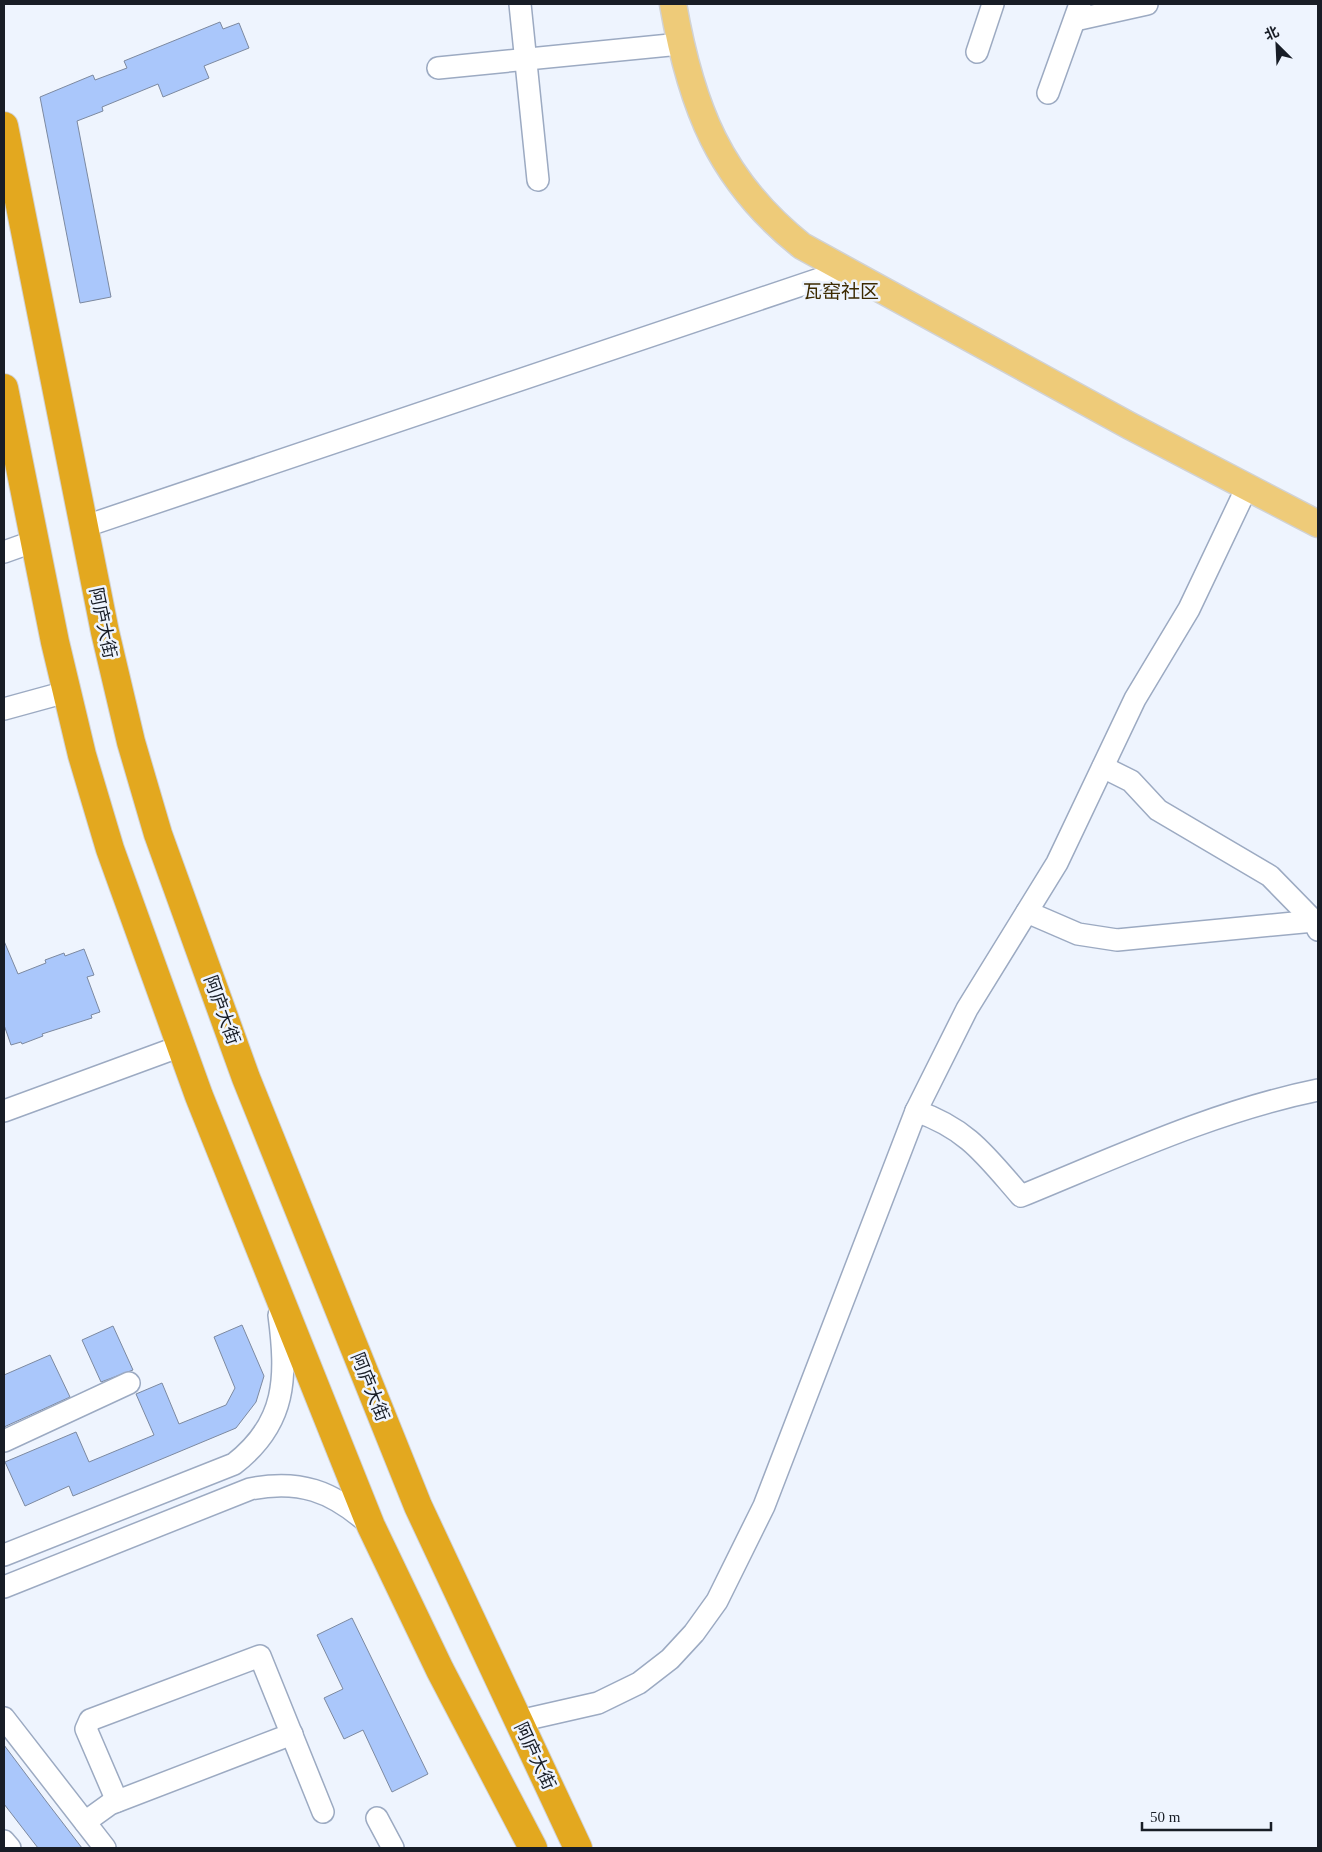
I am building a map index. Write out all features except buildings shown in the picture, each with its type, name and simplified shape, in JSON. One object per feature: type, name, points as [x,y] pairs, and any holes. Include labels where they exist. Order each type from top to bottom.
[{"type":"highway","name":"阿庐大街","points":[[4,126],[106,641],[131,742],[158,834],[246,1078],[418,1506],[578,1848]]},
{"type":"highway","points":[[4,388],[66,692],[82,755],[110,849],[181,1046],[371,1526],[440,1670],[533,1848]]},
{"type":"main road","points":[[673,4],[686,72],[703,119],[723,157],[744,188],[788,235],[802,246],[1130,426],[1318,524]]},
{"type":"main road","points":[[685,4],[697,69],[713,114],[738,159],[753,181],[789,221],[809,236],[1058,373],[1318,511]]},
{"type":"street","points":[[520,4],[538,180]]},
{"type":"street","points":[[977,52],[993,4]]},
{"type":"street","points":[[1048,93],[1077,12],[1147,4]]},
{"type":"street","points":[[438,68],[680,44]]},
{"type":"street","points":[[83,526],[846,270]]},
{"type":"street","points":[[519,1722],[598,1703],[638,1683],[670,1658],[694,1633],[717,1601],[764,1506],[916,1111],[967,1009],[1057,863],[1152,668],[1189,609],[1247,487]]},
{"type":"street","points":[[4,552],[35,541]]},
{"type":"street","points":[[4,709],[66,692]]},
{"type":"street","points":[[1103,767],[1131,781],[1158,810],[1270,876],[1316,926]]},
{"type":"street","points":[[1028,912],[1078,934],[1117,940],[1316,926]]},
{"type":"street","points":[[4,1111],[181,1046]]},
{"type":"street","points":[[916,1111],[947,1124],[976,1144],[1021,1196],[1217,1117],[1318,1090]]},
{"type":"street","points":[[4,1555],[234,1464],[254,1446],[270,1424],[280,1398],[282,1385],[284,1350],[276,1288]]},
{"type":"street","points":[[4,1441],[129,1383]]},
{"type":"street","points":[[4,1587],[250,1489],[264,1486],[292,1486],[321,1492],[348,1505],[371,1526]]},
{"type":"street","points":[[117,1801],[86,1729],[90,1720],[260,1656],[323,1812]]},
{"type":"street","points":[[4,1718],[105,1848]]},
{"type":"street","points":[[85,1822],[117,1801],[292,1734]]},
{"type":"street","points":[[377,1818],[393,1848]]},
{"type":"street","points":[[4,1841],[10,1848]]},
{"type":"district","name":"瓦窑社区","points":[[841,291]]}]
